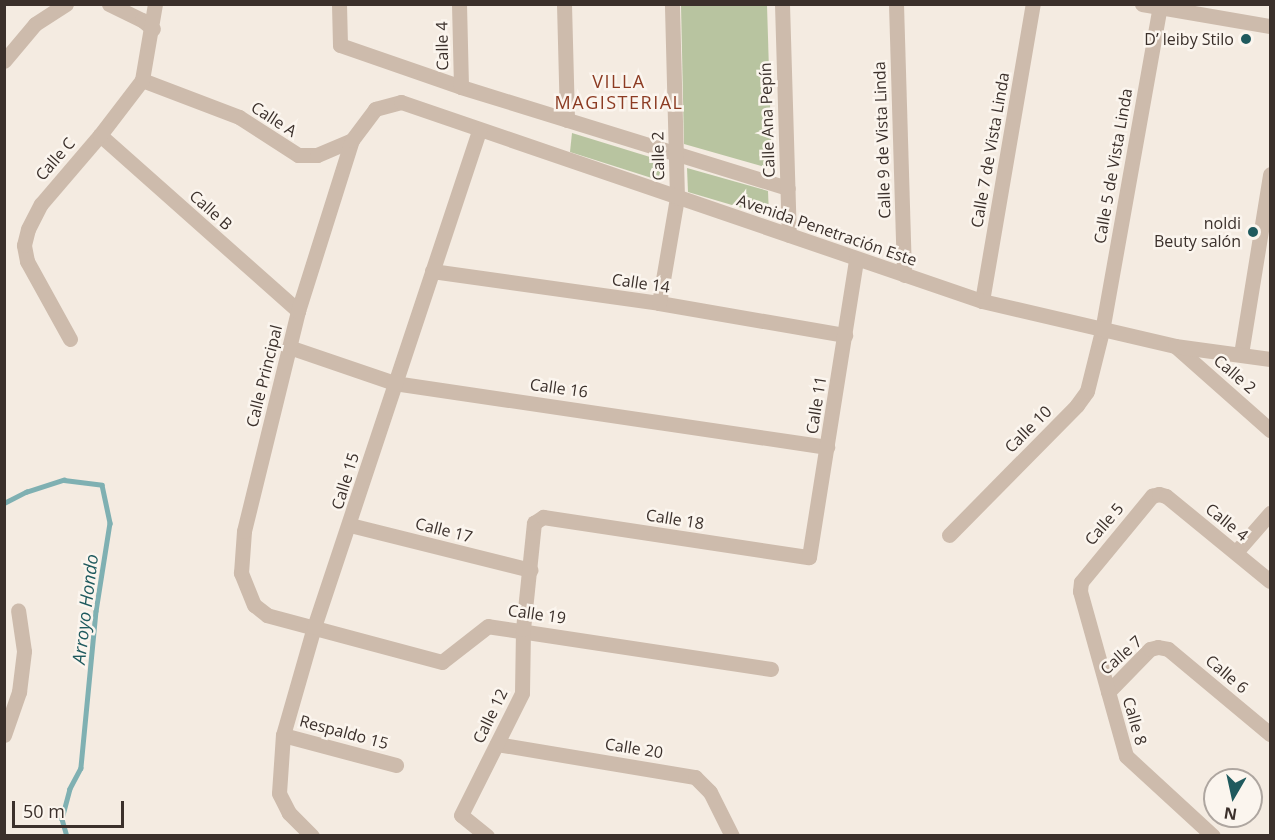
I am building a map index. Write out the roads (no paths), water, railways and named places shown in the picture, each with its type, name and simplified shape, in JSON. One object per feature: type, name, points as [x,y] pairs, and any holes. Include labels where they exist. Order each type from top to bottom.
[{"type":"street","points":[[4,61],[35,24],[66,4]]},
{"type":"street","points":[[109,4],[128,12],[153,28]]},
{"type":"street","name":"Calle C","points":[[70,339],[27,261],[24,245],[28,229],[41,204],[100,135],[142,80],[153,28],[155,4]]},
{"type":"street","points":[[339,4],[340,45],[461,87],[788,188]]},
{"type":"street","name":"Calle 4","points":[[459,4],[461,87]]},
{"type":"street","points":[[564,4],[567,120]]},
{"type":"street","name":"Calle 2","points":[[659,303],[677,198],[672,4]]},
{"type":"street","name":"Calle Ana Pepín","points":[[782,4],[789,235]]},
{"type":"street","name":"Calle 9 de Vista Linda","points":[[896,4],[904,275]]},
{"type":"street","name":"Calle 7 de Vista Linda","points":[[982,301],[1033,4]]},
{"type":"street","points":[[1142,4],[1270,26]]},
{"type":"street","name":"Calle 5 de Vista Linda","points":[[1102,331],[1160,8]]},
{"type":"street","name":"Calle A","points":[[142,80],[239,117],[298,155],[317,155],[352,140]]},
{"type":"street","name":"Avenida Penetración Este","points":[[382,105],[401,102],[479,131],[982,301],[1102,331],[1175,346],[1270,359]]},
{"type":"street","name":"Calle Principal","points":[[314,627],[267,615],[254,605],[241,573],[244,531],[298,311],[352,140],[375,108],[382,105]]},
{"type":"street","name":"Calle 15","points":[[312,836],[289,813],[279,793],[283,735],[314,627],[350,525],[394,383],[479,131]]},
{"type":"street","name":"Calle B","points":[[100,135],[298,311]]},
{"type":"street","points":[[1241,354],[1270,174]]},
{"type":"street","name":"Calle 11","points":[[809,557],[856,259]]},
{"type":"street","name":"Calle 14","points":[[432,271],[659,303],[845,335]]},
{"type":"street","name":"Calle 10","points":[[949,535],[1083,399],[1102,331]]},
{"type":"street","name":"Calle 2","points":[[1175,346],[1270,430]]},
{"type":"street","name":"Calle 16","points":[[289,347],[394,383],[827,447]]},
{"type":"street","name":"Calle 4","points":[[1159,494],[1167,496],[1270,581]]},
{"type":"street","name":"Calle 5","points":[[1081,582],[1152,496],[1159,494]]},
{"type":"street","points":[[1236,552],[1270,513]]},
{"type":"street","name":"Calle 18","points":[[537,519],[543,517],[809,557]]},
{"type":"street","name":"Calle 12","points":[[487,836],[461,815],[524,686],[523,629],[534,523],[537,519]]},
{"type":"street","name":"Calle 17","points":[[350,525],[530,570]]},
{"type":"street","name":"Calle 8","points":[[1081,582],[1080,591],[1126,756],[1213,836]]},
{"type":"street","points":[[4,735],[19,692],[24,651],[18,610]]},
{"type":"street","name":"Calle 19","points":[[314,627],[442,662],[488,626],[523,629],[771,669]]},
{"type":"street","name":"Calle 7","points":[[1108,692],[1150,649],[1158,646]]},
{"type":"street","name":"Calle 6","points":[[1158,646],[1168,649],[1270,734]]},
{"type":"street","name":"Respaldo 15","points":[[283,735],[396,765]]},
{"type":"street","name":"Calle 20","points":[[497,744],[695,777],[710,792],[732,836]]},
{"type":"waterway","name":"Arroyo Hondo","points":[[4,503],[26,492],[64,480],[102,485],[110,523],[96,611],[81,768],[70,789],[62,819],[67,836]]},
{"type":"place","name":"D’ leiby Stilo","points":[[1246,39]]},
{"type":"place","name":"noldi Beuty salón","points":[[1253,232]]},
{"type":"district","name":"VILLA MAGISTERIAL","points":[[619,92]]}]
